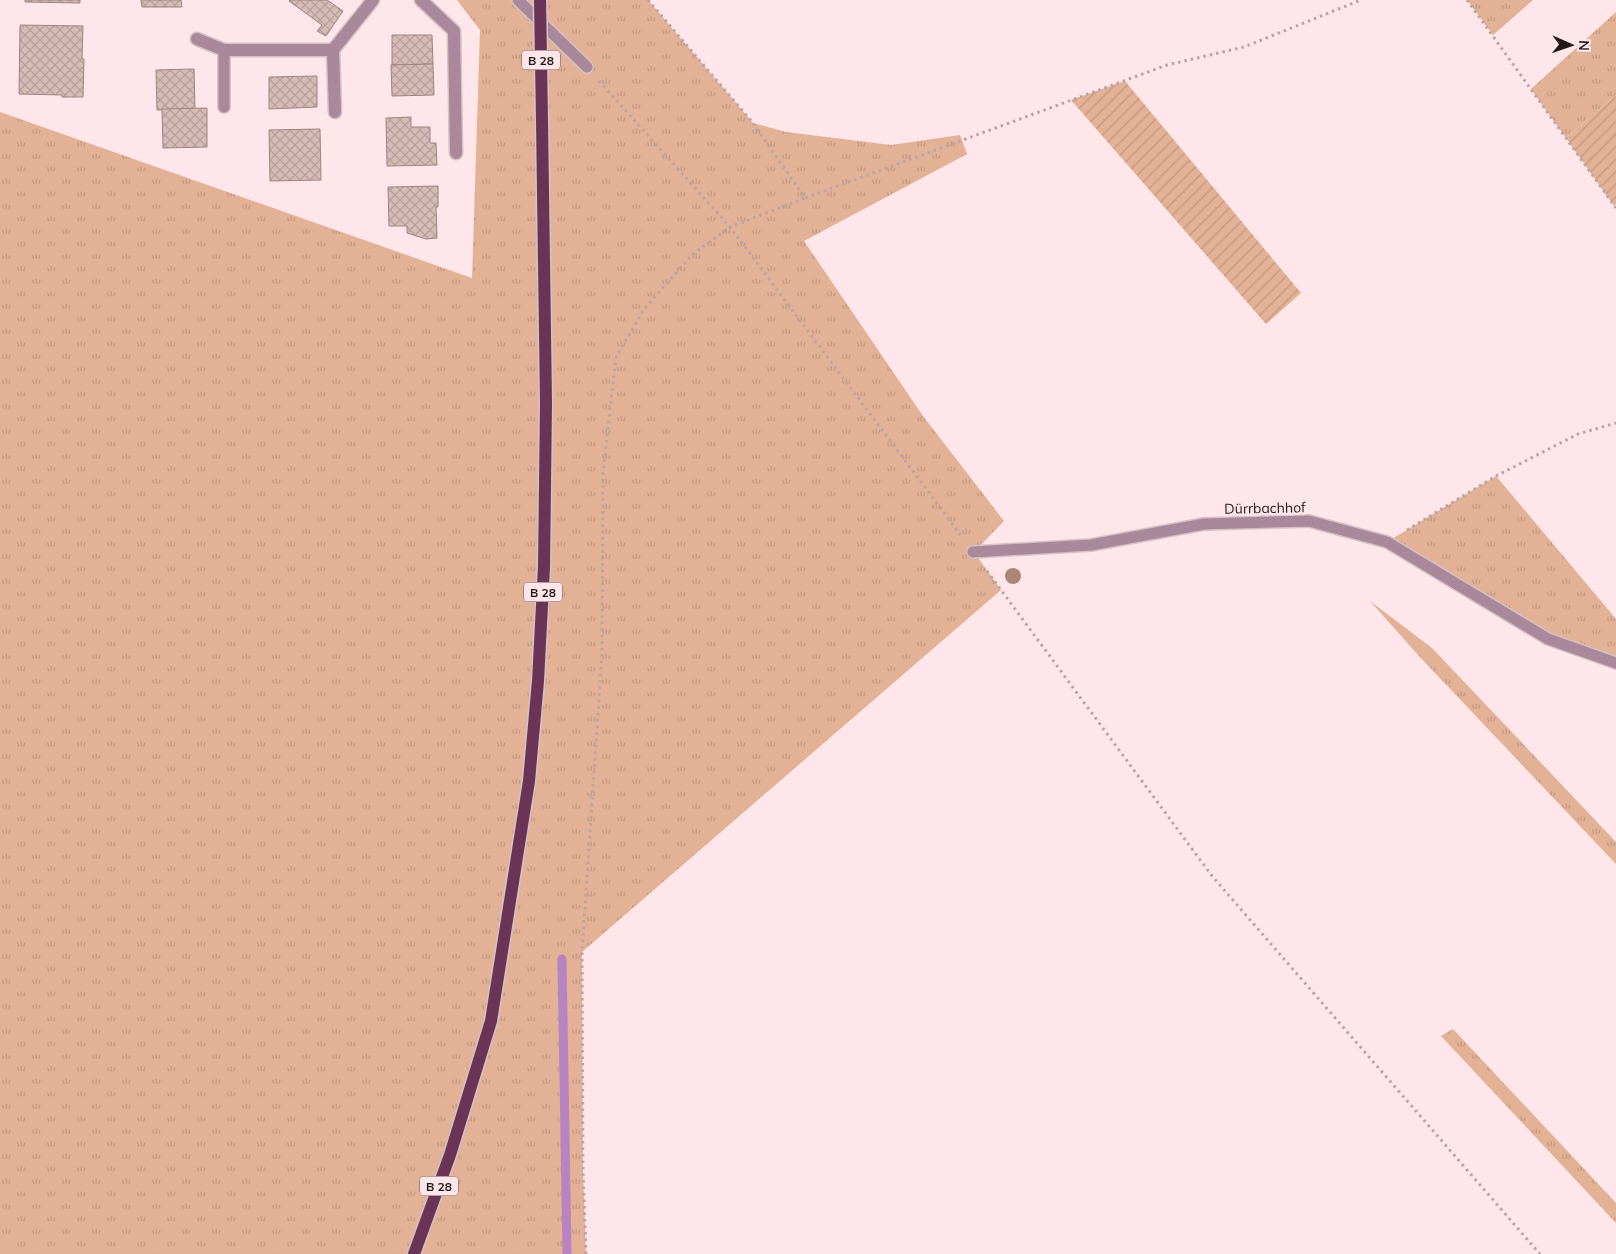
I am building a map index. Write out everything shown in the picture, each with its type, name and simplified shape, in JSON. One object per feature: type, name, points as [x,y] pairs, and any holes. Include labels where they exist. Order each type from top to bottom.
[{"type":"main road","name":"B 28","points":[[414,1254],[450,1155],[491,1021],[529,782],[538,681],[544,567],[546,402],[540,0]]},
{"type":"street","points":[[335,112],[333,50],[373,0]]},
{"type":"street","points":[[421,0],[454,31],[456,153]]},
{"type":"street","points":[[197,39],[224,50],[333,50]]},
{"type":"lane","points":[[518,0],[587,67]]},
{"type":"lane","points":[[224,50],[224,107]]},
{"type":"lane","name":"Dürrbachhof","points":[[973,552],[1091,545],[1204,524],[1309,521],[1387,542],[1548,639],[1616,663]]},
{"type":"path","points":[[648,0],[753,123],[805,198]]},
{"type":"path","points":[[586,1254],[583,1171],[582,952],[602,654],[603,473],[616,357],[645,308],[693,254],[730,228],[805,198],[1167,66],[1244,47],[1360,0]]},
{"type":"path","points":[[1467,0],[1616,208]]},
{"type":"path","points":[[587,67],[730,228],[973,552],[1212,876],[1540,1254]]},
{"type":"path","points":[[1387,542],[1496,476],[1578,434],[1616,423]]},
{"type":"green space","points":[[457,0],[648,0],[753,123],[786,132],[891,145],[960,135],[967,154],[804,241],[923,416],[1004,521],[974,552],[1001,590],[582,952],[583,1171],[586,1254],[0,1254],[0,112],[472,278],[480,30]]},
{"type":"green space","points":[[1467,0],[1533,0],[1493,35]]},
{"type":"green space","points":[[1616,12],[1616,95],[1566,138],[1531,89]]},
{"type":"green space","points":[[1125,81],[1301,293],[1266,324],[1071,100]]},
{"type":"green space","points":[[1616,95],[1616,204],[1614,206],[1566,138]]},
{"type":"green space","points":[[1496,476],[1616,619],[1616,663],[1548,639],[1387,542]]},
{"type":"green space","points":[[1370,601],[1432,648],[1616,842],[1616,864],[1418,655]]},
{"type":"green space","points":[[1453,1029],[1616,1203],[1616,1223],[1441,1036]]},
{"type":"building","points":[[25,0],[80,0],[80,3],[25,2]]},
{"type":"building","points":[[141,0],[181,0],[182,7],[142,7]]},
{"type":"building","points":[[290,0],[327,0],[343,11],[326,36],[317,31],[322,25]]},
{"type":"building","points":[[20,25],[83,26],[83,97],[19,94]]},
{"type":"building","points":[[392,35],[432,35],[433,64],[392,65]]},
{"type":"building","points":[[433,64],[434,95],[392,96],[391,65]]},
{"type":"building","points":[[194,69],[195,109],[157,110],[156,70]]},
{"type":"building","points":[[317,76],[317,107],[269,109],[269,77]]},
{"type":"building","points":[[207,108],[207,147],[163,148],[162,109]]},
{"type":"building","points":[[411,117],[411,127],[430,127],[430,143],[436,143],[437,165],[387,166],[386,118]]},
{"type":"building","points":[[320,129],[321,180],[270,181],[269,130]]},
{"type":"building","points":[[438,186],[438,207],[436,207],[437,238],[426,239],[407,233],[407,226],[389,226],[388,187]]},
{"type":"waterway","points":[[562,959],[567,1254]]}]
